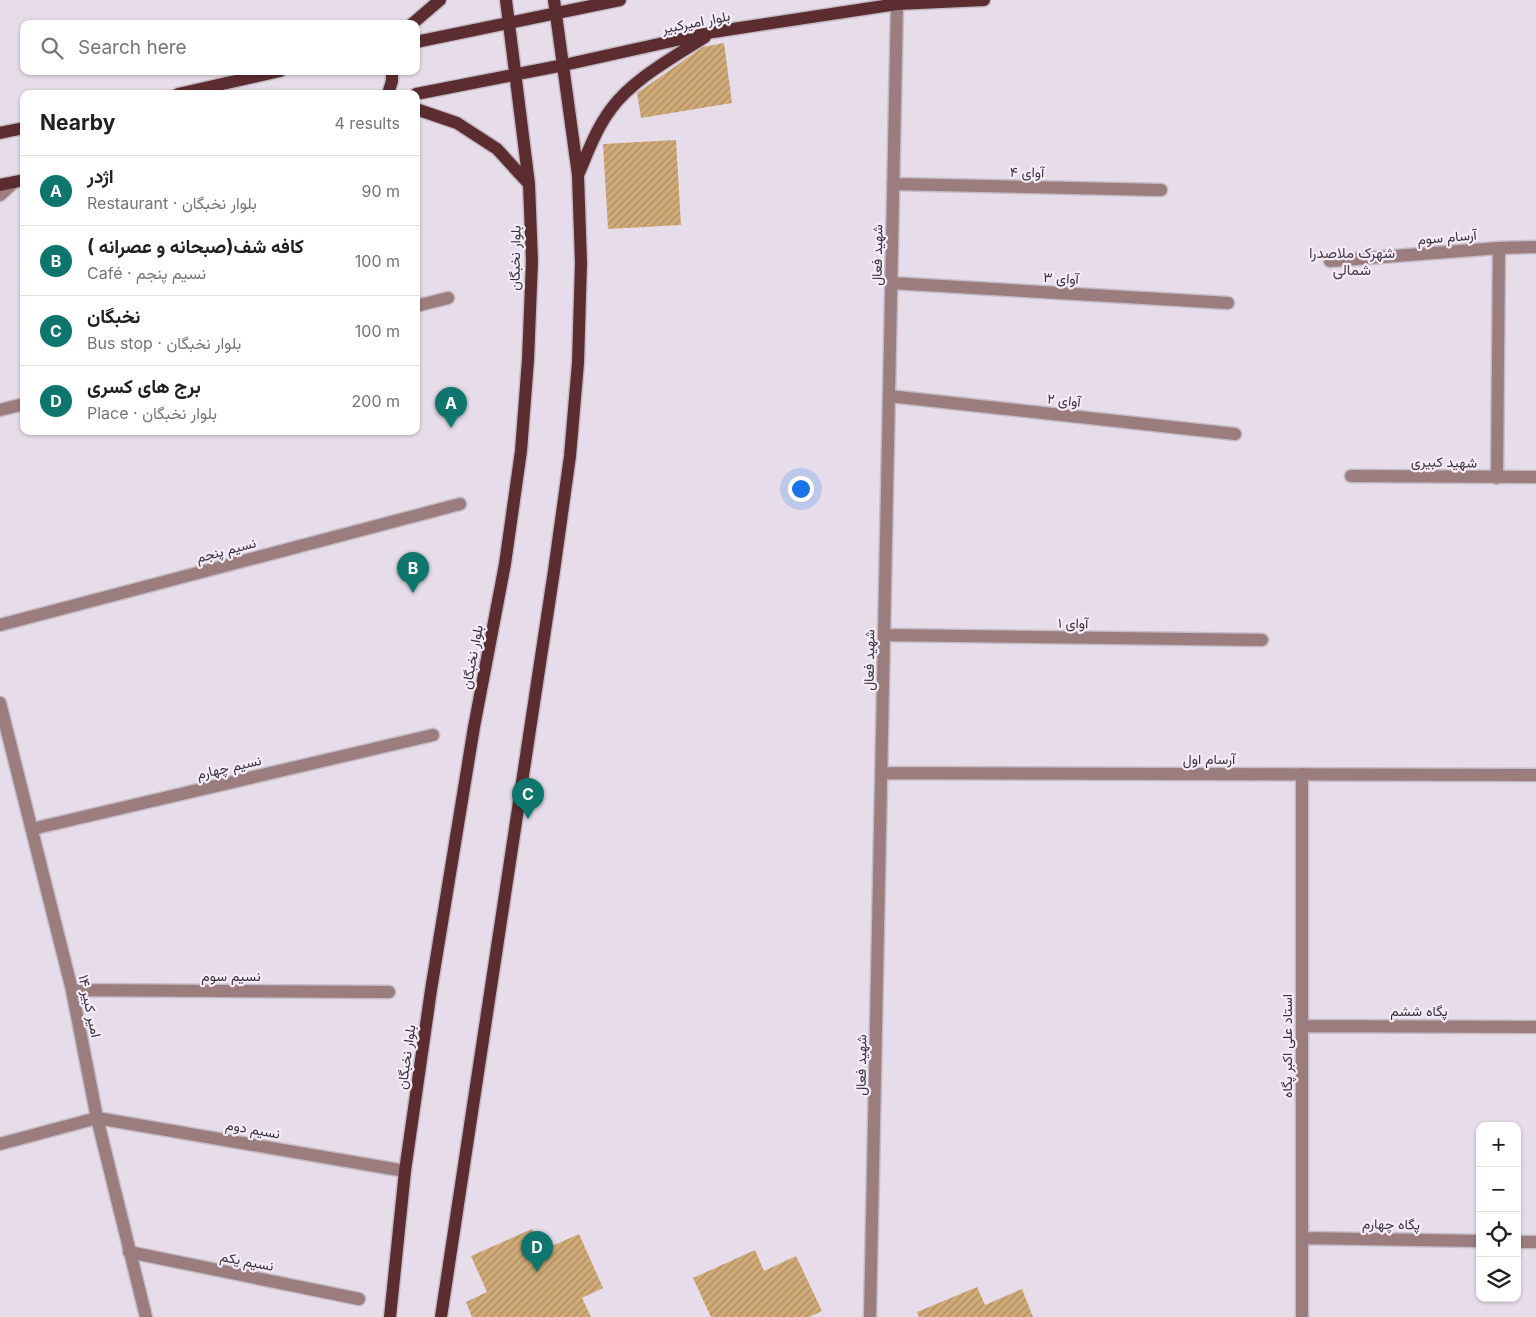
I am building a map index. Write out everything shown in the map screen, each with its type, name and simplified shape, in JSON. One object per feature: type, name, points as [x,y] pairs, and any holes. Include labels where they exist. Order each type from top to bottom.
[{"type":"main road","points":[[417,20],[440,0]]},
{"type":"main road","name":"بلوار نخبگان","points":[[390,1317],[405,1171],[431,990],[474,727],[505,564],[521,451],[528,360],[532,261],[529,184],[506,0]]},
{"type":"main road","points":[[441,1317],[554,571],[570,456],[578,363],[581,263],[578,174],[554,0]]},
{"type":"main road","points":[[420,41],[620,0]]},
{"type":"main road","name":"بلوار امیرکبیر","points":[[420,93],[564,65],[713,32],[897,4],[984,0]]},
{"type":"main road","points":[[578,174],[595,134],[612,108],[635,84],[713,32]]},
{"type":"main road","points":[[196,90],[262,75]]},
{"type":"main road","points":[[389,90],[392,75]]},
{"type":"main road","points":[[420,110],[457,124],[497,149],[529,184]]},
{"type":"main road","points":[[0,133],[20,129]]},
{"type":"main road","points":[[0,185],[19,181]]},
{"type":"street","name":"شهید فعال","points":[[870,1317],[897,4]]},
{"type":"street","points":[[0,195],[19,181]]},
{"type":"street","name":"آوای ۴","points":[[893,184],[1161,190]]},
{"type":"street","name":"آرسام سوم","points":[[1330,262],[1499,248],[1536,247]]},
{"type":"street","points":[[1497,478],[1499,248]]},
{"type":"street","name":"آوای ۳","points":[[891,282],[1228,303]]},
{"type":"street","points":[[420,305],[448,298]]},
{"type":"street","name":"آوای ۲","points":[[889,396],[1235,434]]},
{"type":"street","points":[[0,410],[20,405]]},
{"type":"street","name":"شهید کبیری","points":[[1351,476],[1536,477]]},
{"type":"street","name":"نسیم پنجم","points":[[0,626],[460,504]]},
{"type":"street","name":"آوای ۱","points":[[884,635],[1262,640]]},
{"type":"street","name":"امیر کبیر ۱۴","points":[[0,703],[72,990],[97,1118],[146,1317]]},
{"type":"street","name":"نسیم چهارم","points":[[32,829],[433,735]]},
{"type":"street","name":"آرسام اول","points":[[881,773],[1536,775]]},
{"type":"street","name":"استاد علی اکبر پگاه","points":[[1302,774],[1302,1317]]},
{"type":"street","name":"نسیم سوم","points":[[72,990],[389,992]]},
{"type":"street","name":"پگاه ششم","points":[[1302,1026],[1536,1027]]},
{"type":"street","points":[[0,1144],[97,1118]]},
{"type":"street","name":"نسیم دوم","points":[[97,1118],[405,1171]]},
{"type":"street","name":"پگاه چهارم","points":[[1302,1238],[1476,1241]]},
{"type":"street","points":[[1521,1242],[1536,1242]]},
{"type":"street","name":"نسیم یکم","points":[[129,1252],[359,1298]]},
{"type":"building","points":[[724,43],[732,103],[641,118],[637,93],[703,47]]},
{"type":"building","points":[[676,140],[681,225],[608,229],[603,144]]},
{"type":"building","points":[[532,1229],[541,1251],[579,1234],[603,1288],[582,1298],[591,1317],[472,1317],[466,1302],[487,1292],[471,1256]]},
{"type":"building","points":[[755,1250],[764,1271],[796,1256],[822,1311],[809,1317],[711,1317],[693,1278]]},
{"type":"building","points":[[977,1287],[985,1305],[1022,1289],[1033,1317],[919,1317],[917,1312]]},
{"type":"place","name":"اژدر","points":[[451,428]]},
{"type":"place","name":"کافه شف(صبحانه و عصرانه )","points":[[413,593]]},
{"type":"place","name":"نخبگان","points":[[528,819]]},
{"type":"place","name":"برج های کسری","points":[[537,1272]]},
{"type":"district","name":"شهرک ملاصدرا شمالی","points":[[1352,262]]}]
